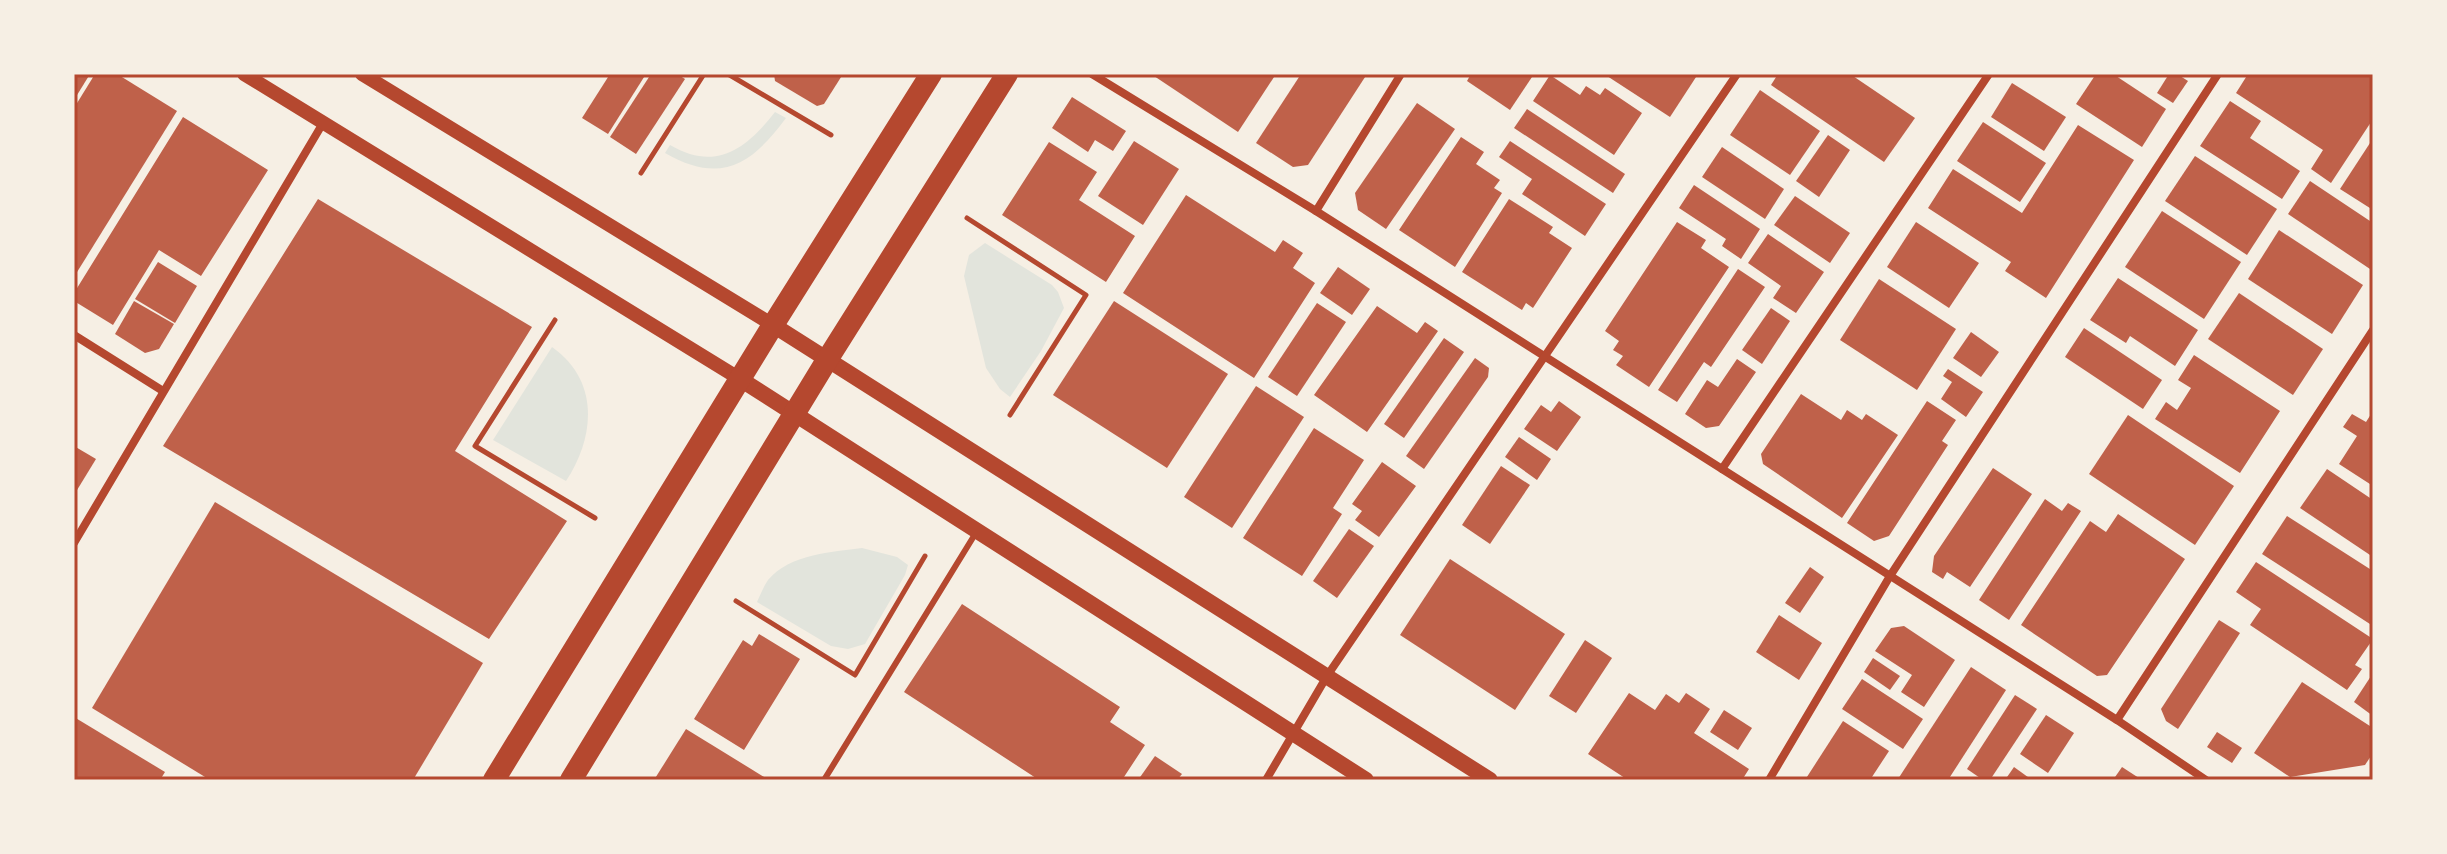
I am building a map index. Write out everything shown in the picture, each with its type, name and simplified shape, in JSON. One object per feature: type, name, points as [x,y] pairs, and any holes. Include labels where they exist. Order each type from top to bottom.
[{"type":"highway","points":[[494,780],[931,74]]},
{"type":"highway","points":[[571,780],[827,360],[1007,74]]},
{"type":"main road","points":[[773,325],[1490,780]]},
{"type":"main road","points":[[740,379],[1366,780]]},
{"type":"street","points":[[244,74],[740,379]]},
{"type":"street","points":[[362,74],[773,325]]},
{"type":"street","points":[[1092,74],[1316,211],[2117,720],[2206,780]]},
{"type":"street","points":[[1316,211],[1401,74]]},
{"type":"street","points":[[1266,780],[1327,676],[1737,74]]},
{"type":"street","points":[[1722,469],[1989,74]]},
{"type":"street","points":[[1769,780],[1890,576],[2218,74]]},
{"type":"street","points":[[74,543],[323,123]]},
{"type":"street","points":[[2117,720],[2373,330]]},
{"type":"street","points":[[74,335],[163,391]]},
{"type":"lane","points":[[824,780],[977,531]]},
{"type":"path","points":[[641,173],[704,74]]},
{"type":"path","points":[[728,74],[831,135]]},
{"type":"path","points":[[967,218],[1086,295],[1010,415]]},
{"type":"path","points":[[555,320],[475,446],[595,518]]},
{"type":"path","points":[[736,601],[855,675],[925,556]]},
{"type":"shaded area","points":[[775,112],[786,118],[760,148],[733,165],[703,168],[665,153],[670,145],[702,156],[729,152],[753,137]]},
{"type":"shaded area","points":[[985,243],[1052,285],[1064,308],[1041,351],[1010,397],[1000,389],[986,368],[964,276],[969,255]]},
{"type":"shaded area","points":[[552,347],[579,376],[588,410],[583,446],[566,481],[493,440]]},
{"type":"shaded area","points":[[862,548],[897,557],[908,565],[865,644],[848,649],[831,646],[757,602],[768,580],[788,565],[812,556]]},
{"type":"building","points":[[74,74],[90,74],[74,100]]},
{"type":"building","points":[[95,74],[117,74],[177,111],[74,277],[74,108]]},
{"type":"building","points":[[610,74],[646,74],[608,134],[582,118]]},
{"type":"building","points":[[651,74],[677,74],[685,79],[636,154],[610,137]]},
{"type":"building","points":[[774,74],[843,74],[824,104],[817,106],[775,81]]},
{"type":"building","points":[[1151,74],[1276,74],[1238,132]]},
{"type":"building","points":[[1301,74],[1367,74],[1308,165],[1293,167],[1256,143]]},
{"type":"building","points":[[1471,74],[1534,74],[1510,110],[1467,81]]},
{"type":"building","points":[[1604,74],[1698,74],[1670,117]]},
{"type":"building","points":[[1778,74],[1850,74],[1915,118],[1884,162],[1771,85]]},
{"type":"building","points":[[2096,74],[2113,74],[2166,109],[2142,147],[2076,104]]},
{"type":"building","points":[[2169,74],[2177,74],[2188,81],[2173,103],[2157,93]]},
{"type":"building","points":[[2248,74],[2373,74],[2373,119],[2331,183],[2311,169],[2323,150],[2236,93]]},
{"type":"building","points":[[1550,75],[1580,95],[1586,86],[1600,95],[1605,88],[1642,113],[1614,155],[1533,101]]},
{"type":"building","points":[[2012,83],[2066,117],[2044,151],[1991,117]]},
{"type":"building","points":[[1760,90],[1820,131],[1790,175],[1730,135]]},
{"type":"building","points":[[1072,97],[1126,131],[1113,151],[1095,140],[1088,152],[1052,128]]},
{"type":"building","points":[[2230,101],[2261,121],[2250,138],[2300,171],[2282,199],[2200,146]]},
{"type":"building","points":[[1417,103],[1455,129],[1386,229],[1358,210],[1355,193]]},
{"type":"building","points":[[1527,109],[1625,174],[1613,193],[1514,128]]},
{"type":"building","points":[[183,117],[268,170],[201,276],[159,250],[113,325],[74,301],[74,293]]},
{"type":"building","points":[[1983,122],[2046,163],[2020,202],[1957,161]]},
{"type":"building","points":[[2078,125],[2134,160],[2046,298],[2005,271],[2011,262],[1928,208],[1953,169],[2022,213]]},
{"type":"building","points":[[1828,135],[1850,150],[1819,197],[1796,181]]},
{"type":"building","points":[[1461,137],[1484,152],[1476,164],[1500,180],[1494,188],[1502,193],[1455,267],[1399,230]]},
{"type":"building","points":[[1134,141],[1179,169],[1143,225],[1098,196]]},
{"type":"building","points":[[1510,141],[1606,204],[1585,236],[1522,194],[1532,179],[1499,157]]},
{"type":"building","points":[[1049,142],[1097,172],[1079,200],[1135,236],[1106,282],[1002,215]]},
{"type":"building","points":[[2370,143],[2373,145],[2373,210],[2340,189]]},
{"type":"building","points":[[1722,147],[1784,189],[1765,219],[1702,177]]},
{"type":"building","points":[[2195,156],[2277,209],[2247,255],[2165,201]]},
{"type":"building","points":[[2310,181],[2373,223],[2373,271],[2288,214]]},
{"type":"building","points":[[1694,185],[1760,229],[1741,259],[1722,246],[1726,239],[1679,208]]},
{"type":"building","points":[[1186,195],[1275,252],[1283,240],[1303,253],[1293,268],[1315,283],[1254,378],[1123,293]]},
{"type":"building","points":[[1795,196],[1850,233],[1830,263],[1774,225]]},
{"type":"building","points":[[318,199],[532,327],[455,451],[567,521],[489,639],[163,446]]},
{"type":"building","points":[[1509,199],[1553,227],[1549,233],[1572,248],[1533,308],[1526,303],[1522,310],[1462,272]]},
{"type":"building","points":[[2162,211],[2241,262],[2204,319],[2125,267]]},
{"type":"building","points":[[1677,222],[1706,240],[1701,248],[1729,267],[1649,387],[1616,365],[1623,356],[1613,350],[1619,341],[1605,331]]},
{"type":"building","points":[[1916,222],[1979,263],[1949,308],[1887,267]]},
{"type":"building","points":[[2279,230],[2363,285],[2332,334],[2248,279]]},
{"type":"building","points":[[1768,234],[1824,272],[1796,313],[1773,298],[1781,286],[1748,263]]},
{"type":"building","points":[[158,262],[197,286],[175,323],[135,299]]},
{"type":"building","points":[[1338,267],[1370,289],[1352,315],[1320,293]]},
{"type":"building","points":[[1738,269],[1765,287],[1711,367],[1704,362],[1677,402],[1658,390]]},
{"type":"building","points":[[2118,278],[2198,330],[2175,366],[2130,336],[2126,343],[2090,320]]},
{"type":"building","points":[[1879,279],[1956,329],[1917,390],[1840,340]]},
{"type":"building","points":[[2239,293],[2323,349],[2293,395],[2208,339]]},
{"type":"building","points":[[134,301],[174,324],[159,349],[145,353],[115,334]]},
{"type":"building","points":[[1114,301],[1228,374],[1167,468],[1053,395]]},
{"type":"building","points":[[1317,303],[1346,322],[1297,396],[1268,377]]},
{"type":"building","points":[[1377,306],[1417,333],[1425,322],[1438,331],[1367,432],[1314,395]]},
{"type":"building","points":[[1771,308],[1790,321],[1762,364],[1742,350]]},
{"type":"building","points":[[2084,328],[2162,380],[2143,409],[2065,357]]},
{"type":"building","points":[[1971,332],[1999,352],[1981,377],[1953,358]]},
{"type":"building","points":[[1444,338],[1464,352],[1404,438],[1384,424]]},
{"type":"building","points":[[2194,355],[2280,411],[2240,473],[2155,419],[2166,402],[2177,410],[2191,388],[2178,380]]},
{"type":"building","points":[[1475,358],[1489,368],[1488,377],[1424,469],[1406,456]]},
{"type":"building","points":[[1737,359],[1756,372],[1719,426],[1706,428],[1685,414],[1707,380],[1718,387]]},
{"type":"building","points":[[1948,369],[1983,392],[1966,417],[1941,399],[1952,382],[1943,376]]},
{"type":"building","points":[[1256,386],[1304,417],[1232,528],[1184,497]]},
{"type":"building","points":[[1801,394],[1841,420],[1847,410],[1862,420],[1866,414],[1898,435],[1842,518],[1763,464],[1761,454]]},
{"type":"building","points":[[1559,401],[1581,417],[1557,451],[1524,429],[1541,405],[1551,412]]},
{"type":"building","points":[[1927,401],[1956,420],[1942,441],[1948,445],[1889,536],[1874,541],[1847,523]]},
{"type":"building","points":[[2373,411],[2373,486],[2339,464],[2357,436],[2343,427],[2352,414],[2366,422]]},
{"type":"building","points":[[2128,415],[2234,486],[2195,545],[2089,474]]},
{"type":"building","points":[[1314,428],[1364,460],[1333,508],[1342,514],[1302,576],[1243,538]]},
{"type":"building","points":[[1519,437],[1551,459],[1537,480],[1505,457]]},
{"type":"building","points":[[74,446],[96,459],[74,495]]},
{"type":"building","points":[[1382,462],[1416,486],[1379,537],[1355,520],[1362,511],[1352,504]]},
{"type":"building","points":[[1501,466],[1530,485],[1490,544],[1462,525]]},
{"type":"building","points":[[1993,468],[2032,494],[1970,587],[1947,572],[1943,579],[1932,572],[1934,556]]},
{"type":"building","points":[[2327,469],[2373,500],[2373,557],[2300,508]]},
{"type":"building","points":[[2045,499],[2062,511],[2068,503],[2081,511],[2009,620],[1979,600]]},
{"type":"building","points":[[215,502],[483,663],[413,780],[210,780],[92,708]]},
{"type":"building","points":[[2118,514],[2185,559],[2107,675],[2097,676],[2021,625],[2090,521],[2106,532]]},
{"type":"building","points":[[2287,516],[2373,571],[2373,626],[2262,554]]},
{"type":"building","points":[[1349,529],[1374,546],[1337,598],[1313,581]]},
{"type":"building","points":[[1450,559],[1565,634],[1515,710],[1400,635]]},
{"type":"building","points":[[2256,562],[2373,639],[2355,665],[2362,669],[2347,690],[2250,625],[2261,609],[2236,592]]},
{"type":"building","points":[[1810,567],[1824,577],[1800,613],[1785,603]]},
{"type":"building","points":[[962,604],[1120,707],[1110,722],[1145,745],[1122,780],[1039,780],[904,692]]},
{"type":"building","points":[[1779,615],[1822,643],[1799,680],[1756,652]]},
{"type":"building","points":[[2219,620],[2240,633],[2178,729],[2166,721],[2161,709]]},
{"type":"building","points":[[1904,626],[1955,660],[1924,707],[1901,692],[1912,675],[1875,651],[1891,628]]},
{"type":"building","points":[[759,634],[800,659],[744,750],[694,719],[743,640],[752,646]]},
{"type":"building","points":[[1585,640],[1612,658],[1576,713],[1549,696]]},
{"type":"building","points":[[1873,658],[1900,676],[1890,690],[1864,672]]},
{"type":"building","points":[[1971,667],[2006,690],[1948,780],[1898,779]]},
{"type":"building","points":[[2373,673],[2373,716],[2354,702]]},
{"type":"building","points":[[1862,679],[1923,719],[1903,749],[1842,709]]},
{"type":"building","points":[[2302,682],[2373,728],[2373,753],[2365,765],[2290,777],[2254,753]]},
{"type":"building","points":[[1629,693],[1655,710],[1666,694],[1679,703],[1686,693],[1710,709],[1694,733],[1749,769],[1742,780],[1628,780],[1588,754]]},
{"type":"building","points":[[2015,695],[2037,709],[1990,780],[1983,780],[1967,769]]},
{"type":"building","points":[[1724,710],[1752,728],[1738,750],[1710,732]]},
{"type":"building","points":[[2046,715],[2074,733],[2048,773],[2020,754]]},
{"type":"building","points":[[74,717],[165,772],[160,780],[74,780]]},
{"type":"building","points":[[1843,721],[1889,751],[1870,780],[1805,780]]},
{"type":"building","points":[[686,729],[769,780],[654,780]]},
{"type":"building","points":[[2217,732],[2242,748],[2232,763],[2207,747]]},
{"type":"building","points":[[1155,756],[1182,774],[1177,780],[1138,780]]},
{"type":"building","points":[[2014,767],[2032,780],[2005,780]]},
{"type":"building","points":[[2122,767],[2142,780],[2113,780]]}]
